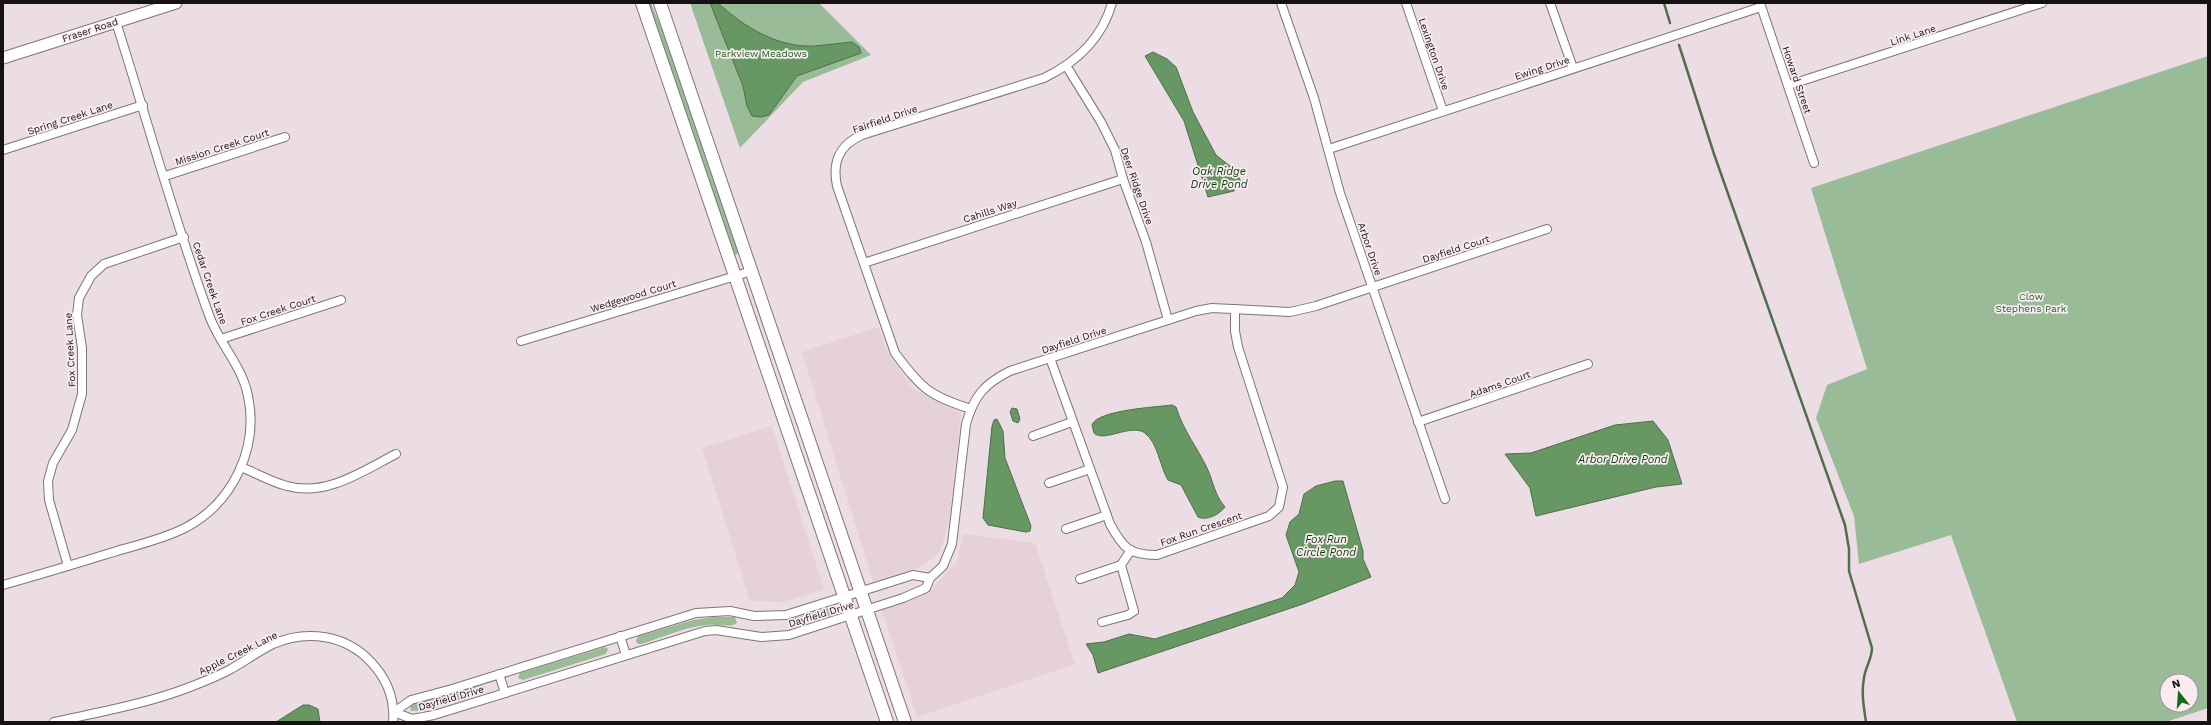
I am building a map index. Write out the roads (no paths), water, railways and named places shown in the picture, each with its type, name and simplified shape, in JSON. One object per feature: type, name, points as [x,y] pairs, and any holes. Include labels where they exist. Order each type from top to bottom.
[{"type":"main road","points":[[642,3],[736,276],[886,722]]},
{"type":"main road","points":[[660,3],[905,722]]},
{"type":"street","name":"Fraser Road","points":[[3,58],[176,3]]},
{"type":"street","name":"Fairfield Drive","points":[[971,409],[947,402],[928,392],[899,358],[891,343],[835,177],[835,163],[842,149],[862,135],[1044,78],[1067,67],[1099,35],[1112,3]]},
{"type":"street","name":"Arbor Drive","points":[[1281,3],[1330,149],[1340,193],[1445,499]]},
{"type":"street","name":"Lexington Drive","points":[[1406,3],[1443,111]]},
{"type":"street","points":[[1550,3],[1573,68]]},
{"type":"street","name":"Link Lane","points":[[1789,85],[2042,3]]},
{"type":"street","name":"Ewing Drive","points":[[1330,149],[1761,5]]},
{"type":"street","name":"Howard Street","points":[[1761,5],[1814,163]]},
{"type":"street","name":"Cedar Creek Lane","points":[[3,585],[164,537],[194,523],[211,510],[225,495],[241,467],[249,441],[250,406],[239,367],[221,339],[209,316],[116,22]]},
{"type":"street","name":"Deer Ridge Drive","points":[[1067,67],[1101,122],[1115,150],[1123,179],[1146,242],[1168,320]]},
{"type":"street","name":"Spring Creek Lane","points":[[3,150],[143,105]]},
{"type":"street","name":"Mission Creek Court","points":[[165,176],[285,137]]},
{"type":"street","name":"Cahills Way","points":[[864,263],[1123,179]]},
{"type":"street","name":"Dayfield Court","points":[[1372,287],[1547,229]]},
{"type":"street","name":"Fox Creek Lane","points":[[68,566],[49,500],[48,480],[53,463],[72,430],[82,394],[82,348],[77,315],[79,298],[91,276],[104,264],[184,236]]},
{"type":"street","name":"Wedgewood Court","points":[[521,341],[752,271]]},
{"type":"street","name":"Dayfield Drive","points":[[394,712],[412,719],[434,715],[705,631],[716,630],[761,637],[789,635],[851,616],[926,588],[930,578],[943,566],[952,544],[966,424],[978,395],[993,380],[1010,371],[1196,311],[1212,308],[1290,312],[1316,306],[1372,287]]},
{"type":"street","name":"Fox Creek Court","points":[[221,339],[341,300]]},
{"type":"street","name":"Fox Run Crescent","points":[[1050,358],[1106,515],[1120,544],[1140,555],[1157,555],[1269,516],[1279,507],[1283,487],[1238,347],[1235,309]]},
{"type":"street","name":"Adams Court","points":[[1418,422],[1588,364]]},
{"type":"street","points":[[1033,436],[1072,422]]},
{"type":"street","points":[[241,467],[287,486],[311,488],[342,482],[396,454]]},
{"type":"street","points":[[1049,483],[1090,469]]},
{"type":"street","points":[[1066,529],[1106,515]]},
{"type":"street","points":[[1080,579],[1121,565],[1131,550]]},
{"type":"street","points":[[1102,622],[1128,615],[1134,610],[1121,565]]},
{"type":"street","name":"Dayfield Drive","points":[[394,712],[411,700],[696,613],[730,611],[754,616],[786,615],[913,575],[930,578]]},
{"type":"street","name":"Apple Creek Lane","points":[[54,722],[114,710],[176,692],[230,669],[273,644],[293,637],[316,635],[339,640],[360,650],[379,671],[391,693],[394,712],[393,722]]},
{"type":"street","points":[[620,636],[626,655]]},
{"type":"street","points":[[499,674],[505,693]]},
{"type":"water","points":[[710,3],[718,3],[750,28],[775,40],[801,46],[852,42],[859,47],[861,53],[797,76],[769,115],[761,117],[752,116],[747,106],[743,86]]},
{"type":"water","name":"Oak Ridge Drive Pond","points":[[1153,52],[1167,59],[1176,67],[1193,112],[1216,155],[1235,170],[1241,182],[1234,191],[1208,197],[1184,121],[1145,56]]},
{"type":"water","points":[[1172,405],[1176,407],[1182,423],[1207,468],[1216,493],[1225,507],[1208,518],[1198,517],[1181,485],[1168,480],[1156,449],[1145,433],[1133,430],[1104,436],[1094,433],[1092,425],[1096,420],[1104,416],[1128,410]]},
{"type":"water","points":[[1012,408],[1017,409],[1020,419],[1018,423],[1013,421],[1010,412]]},
{"type":"water","points":[[997,419],[1003,431],[1005,458],[1031,526],[1030,531],[1026,532],[988,525],[983,518],[992,426],[994,420]]},
{"type":"water","name":"Arbor Drive Pond","points":[[1653,421],[1668,440],[1682,484],[1656,487],[1536,516],[1530,488],[1505,454],[1531,453],[1615,425]]},
{"type":"water","name":"Fox Run Circle Pond","points":[[1335,481],[1343,481],[1363,551],[1363,559],[1371,577],[1303,604],[1098,673],[1093,655],[1086,644],[1104,642],[1129,634],[1155,639],[1282,598],[1295,585],[1299,572],[1286,535],[1290,522],[1299,514],[1304,494],[1316,486]]},
{"type":"water","points":[[303,705],[309,705],[318,709],[320,722],[276,722]]},
{"type":"waterway","points":[[1664,3],[1670,23]]},
{"type":"waterway","points":[[1679,45],[1714,154],[1845,525],[1849,549],[1849,571],[1872,648],[1863,684],[1863,700],[1866,722]]},
{"type":"park label","name":"Parkview Meadows","points":[[761,53]]},
{"type":"park label","name":"Clow Stephens Park","points":[[2031,302]]}]
